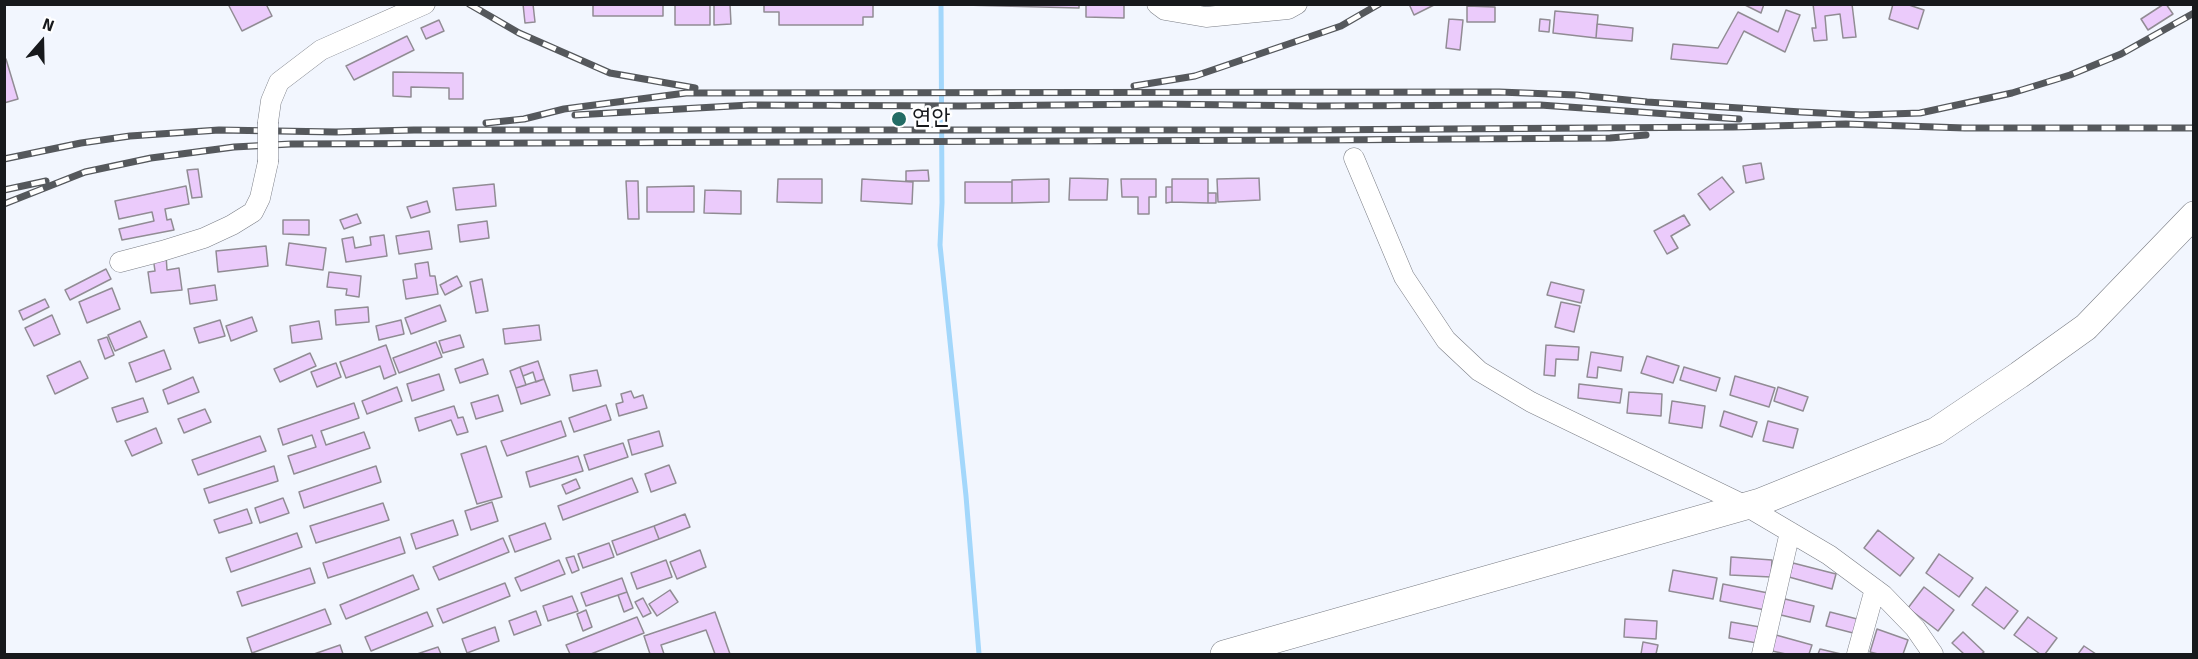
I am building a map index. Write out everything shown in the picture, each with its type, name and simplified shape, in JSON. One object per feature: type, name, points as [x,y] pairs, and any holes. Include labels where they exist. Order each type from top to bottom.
[{"type":"street","points":[[120,262],[204,238],[253,212],[260,198],[268,162],[268,122],[271,101],[279,82],[321,50],[425,4]]},
{"type":"street","points":[[1157,4],[1165,10],[1206,17],[1288,9],[1298,4]]},
{"type":"street","points":[[1354,158],[1404,277],[1446,340],[1479,371],[1532,402],[1746,506],[1829,555],[1875,589],[1915,627],[1933,654]]},
{"type":"street","points":[[1224,654],[1760,502],[1936,431],[2086,327],[2193,215]]},
{"type":"street","points":[[1762,654],[1790,532]]},
{"type":"street","points":[[1857,654],[1875,589]]},
{"type":"building","points":[[228,4],[266,4],[272,16],[242,31]]},
{"type":"building","points":[[523,4],[533,4],[535,22],[525,23]]},
{"type":"building","points":[[593,4],[663,4],[663,16],[593,16]]},
{"type":"building","points":[[675,4],[710,5],[710,25],[675,25]]},
{"type":"building","points":[[730,4],[731,24],[714,25],[714,5]]},
{"type":"building","points":[[764,4],[873,4],[873,17],[863,17],[863,25],[779,25],[779,12],[764,12]]},
{"type":"building","points":[[925,4],[1079,4],[1079,8]]},
{"type":"building","points":[[1086,4],[1124,4],[1124,18],[1086,17]]},
{"type":"building","points":[[1409,4],[1436,4],[1414,15]]},
{"type":"building","points":[[1743,4],[1764,4],[1761,13]]},
{"type":"building","points":[[1813,4],[1852,4],[1856,37],[1843,38],[1840,14],[1825,16],[1827,40],[1814,41],[1812,28],[1816,28]]},
{"type":"building","points":[[1893,4],[1906,4],[1924,10],[1918,29],[1889,19]]},
{"type":"building","points":[[2164,4],[2173,14],[2148,30],[2141,19]]},
{"type":"building","points":[[1467,6],[1495,7],[1495,22],[1467,22]]},
{"type":"building","points":[[1786,10],[1800,15],[1785,52],[1744,31],[1727,64],[1671,59],[1673,44],[1718,48],[1738,12],[1778,32]]},
{"type":"building","points":[[1555,11],[1598,15],[1596,38],[1553,33]]},
{"type":"building","points":[[1449,19],[1463,20],[1460,50],[1446,48]]},
{"type":"building","points":[[1540,19],[1550,20],[1549,32],[1539,31]]},
{"type":"building","points":[[439,20],[444,31],[426,39],[421,28]]},
{"type":"building","points":[[1597,24],[1633,28],[1632,41],[1596,38]]},
{"type":"building","points":[[407,36],[414,50],[354,80],[346,66]]},
{"type":"building","points":[[4,59],[6,59],[18,99],[4,103]]},
{"type":"building","points":[[393,72],[463,73],[463,99],[449,99],[449,88],[411,87],[411,97],[393,96]]},
{"type":"building","points":[[1761,163],[1764,179],[1746,183],[1743,166]]},
{"type":"building","points":[[198,169],[202,197],[192,198],[187,170]]},
{"type":"building","points":[[928,170],[929,181],[906,181],[906,171]]},
{"type":"building","points":[[1722,177],[1734,192],[1710,210],[1698,194]]},
{"type":"building","points":[[1070,178],[1108,179],[1107,200],[1069,200]]},
{"type":"building","points":[[1259,178],[1260,200],[1218,202],[1217,179]]},
{"type":"building","points":[[778,179],[822,179],[822,203],[777,202]]},
{"type":"building","points":[[862,179],[913,182],[912,204],[861,201]]},
{"type":"building","points":[[1049,179],[1049,202],[1012,203],[1012,180]]},
{"type":"building","points":[[1121,179],[1156,179],[1156,197],[1149,197],[1149,214],[1138,214],[1138,197],[1122,197]]},
{"type":"building","points":[[1172,179],[1208,179],[1208,203],[1172,202]]},
{"type":"building","points":[[626,181],[638,181],[639,219],[628,219]]},
{"type":"building","points":[[965,182],[1012,182],[1012,203],[965,203]]},
{"type":"building","points":[[494,184],[496,206],[456,210],[453,188]]},
{"type":"building","points":[[186,186],[189,204],[165,209],[167,220],[171,219],[174,230],[122,240],[119,229],[154,221],[152,212],[119,219],[115,201]]},
{"type":"building","points":[[694,186],[694,212],[647,212],[647,187]]},
{"type":"building","points":[[1166,187],[1172,187],[1172,202],[1166,203]]},
{"type":"building","points":[[705,190],[741,191],[741,214],[704,213]]},
{"type":"building","points":[[1208,193],[1216,193],[1216,203],[1208,203]]},
{"type":"building","points":[[427,201],[430,212],[411,218],[407,207]]},
{"type":"building","points":[[357,214],[361,223],[344,229],[340,220]]},
{"type":"building","points":[[1684,215],[1690,225],[1671,236],[1678,248],[1667,254],[1654,231]]},
{"type":"building","points":[[283,220],[309,220],[309,235],[283,234]]},
{"type":"building","points":[[487,221],[489,238],[460,242],[458,225]]},
{"type":"building","points":[[429,231],[432,249],[399,254],[396,236]]},
{"type":"building","points":[[384,235],[387,256],[346,262],[342,239],[353,237],[355,248],[371,245],[370,237]]},
{"type":"building","points":[[289,243],[326,248],[323,270],[286,265]]},
{"type":"building","points":[[266,246],[268,266],[218,272],[216,251]]},
{"type":"building","points":[[166,255],[167,270],[179,268],[182,290],[151,293],[148,272],[155,271],[153,257]]},
{"type":"building","points":[[428,262],[430,276],[435,276],[438,294],[406,299],[403,280],[417,278],[415,264]]},
{"type":"building","points":[[106,269],[111,279],[70,300],[65,290]]},
{"type":"building","points":[[329,272],[361,276],[359,297],[346,295],[347,289],[327,287]]},
{"type":"building","points":[[457,276],[462,286],[445,295],[440,285]]},
{"type":"building","points":[[482,279],[488,311],[476,313],[470,282]]},
{"type":"building","points":[[1551,282],[1584,290],[1581,303],[1547,295]]},
{"type":"building","points":[[215,285],[217,300],[190,304],[188,289]]},
{"type":"building","points":[[112,288],[120,309],[87,323],[79,302]]},
{"type":"building","points":[[45,299],[49,307],[23,320],[19,311]]},
{"type":"building","points":[[1561,302],[1580,306],[1574,332],[1555,327]]},
{"type":"building","points":[[440,305],[446,321],[411,334],[405,318]]},
{"type":"building","points":[[368,307],[369,322],[336,325],[335,310]]},
{"type":"building","points":[[52,315],[60,334],[34,346],[25,328]]},
{"type":"building","points":[[252,317],[257,331],[231,341],[226,326]]},
{"type":"building","points":[[220,320],[225,336],[199,343],[194,328]]},
{"type":"building","points":[[401,320],[404,334],[379,340],[376,326]]},
{"type":"building","points":[[140,321],[147,337],[115,351],[108,335]]},
{"type":"building","points":[[319,321],[322,339],[292,343],[290,326]]},
{"type":"building","points":[[539,325],[541,340],[505,344],[503,329]]},
{"type":"building","points":[[460,335],[464,347],[443,353],[439,341]]},
{"type":"building","points":[[107,337],[114,355],[105,359],[98,340]]},
{"type":"building","points":[[436,342],[442,357],[399,373],[393,358]]},
{"type":"building","points":[[386,345],[396,374],[384,379],[380,366],[346,378],[340,362]]},
{"type":"building","points":[[1546,345],[1579,347],[1578,360],[1556,359],[1555,376],[1544,375]]},
{"type":"building","points":[[164,350],[171,369],[136,382],[129,363]]},
{"type":"building","points":[[1591,352],[1623,357],[1621,371],[1598,367],[1597,378],[1587,377]]},
{"type":"building","points":[[310,353],[316,366],[280,382],[274,369]]},
{"type":"building","points":[[1647,356],[1679,366],[1673,383],[1641,373]]},
{"type":"building","points":[[483,359],[488,374],[460,383],[455,369]]},
{"type":"building","points":[[80,361],[88,378],[55,394],[47,376]]},
{"type":"building","points":[[538,361],[544,379],[536,382],[533,372],[523,376],[520,367]]},
{"type":"building","points":[[336,363],[341,377],[317,387],[311,372]]},
{"type":"building","points":[[520,367],[526,385],[516,388],[510,371]]},
{"type":"building","points":[[1684,367],[1720,378],[1716,391],[1680,380]]},
{"type":"building","points":[[597,370],[601,386],[573,391],[570,375]]},
{"type":"building","points":[[439,374],[444,390],[412,401],[407,384]]},
{"type":"building","points":[[1735,376],[1775,388],[1769,407],[1730,395]]},
{"type":"building","points":[[193,377],[199,392],[168,404],[163,390]]},
{"type":"building","points":[[544,379],[550,395],[521,404],[516,388]]},
{"type":"building","points":[[1579,384],[1622,389],[1620,403],[1578,398]]},
{"type":"building","points":[[397,387],[402,401],[367,414],[362,401]]},
{"type":"building","points":[[1778,387],[1808,397],[1803,411],[1774,401]]},
{"type":"building","points":[[631,391],[634,398],[643,395],[647,408],[619,416],[616,404],[623,402],[621,394]]},
{"type":"building","points":[[1629,392],[1662,394],[1661,416],[1627,413]]},
{"type":"building","points":[[498,395],[503,411],[476,419],[471,403]]},
{"type":"building","points":[[143,398],[148,412],[117,422],[112,408]]},
{"type":"building","points":[[1672,401],[1705,406],[1702,428],[1669,423]]},
{"type":"building","points":[[354,403],[359,418],[321,431],[326,445],[364,432],[370,448],[294,474],[288,456],[316,447],[312,435],[283,445],[278,429]]},
{"type":"building","points":[[606,405],[611,420],[574,432],[569,418]]},
{"type":"building","points":[[454,406],[458,418],[463,417],[468,432],[457,435],[451,420],[419,431],[415,418]]},
{"type":"building","points":[[205,409],[211,422],[184,433],[178,419]]},
{"type":"building","points":[[1724,411],[1757,422],[1752,437],[1720,426]]},
{"type":"building","points":[[561,421],[566,436],[507,456],[501,441]]},
{"type":"building","points":[[1768,421],[1798,429],[1793,448],[1763,441]]},
{"type":"building","points":[[156,428],[162,443],[132,456],[125,441]]},
{"type":"building","points":[[659,431],[663,446],[632,455],[628,440]]},
{"type":"building","points":[[260,436],[266,451],[198,475],[192,460]]},
{"type":"building","points":[[623,443],[628,457],[589,470],[584,455]]},
{"type":"building","points":[[486,446],[502,497],[477,504],[461,454]]},
{"type":"building","points":[[578,456],[583,471],[530,487],[526,472]]},
{"type":"building","points":[[669,465],[676,483],[651,492],[645,474]]},
{"type":"building","points":[[274,466],[278,481],[209,503],[204,489]]},
{"type":"building","points":[[376,466],[381,482],[304,508],[299,492]]},
{"type":"building","points":[[632,478],[638,492],[563,520],[558,506]]},
{"type":"building","points":[[576,479],[580,488],[566,494],[562,485]]},
{"type":"building","points":[[283,498],[289,513],[260,523],[255,508]]},
{"type":"building","points":[[492,502],[498,521],[471,530],[465,511]]},
{"type":"building","points":[[383,503],[389,520],[316,543],[310,526]]},
{"type":"building","points":[[247,509],[252,523],[219,533],[214,520]]},
{"type":"building","points":[[685,514],[690,527],[659,539],[654,526]]},
{"type":"building","points":[[453,520],[458,535],[416,549],[411,534]]},
{"type":"building","points":[[545,523],[551,539],[515,552],[509,536]]},
{"type":"building","points":[[654,526],[659,539],[617,555],[612,541]]},
{"type":"building","points":[[1878,530],[1914,558],[1900,576],[1864,548]]},
{"type":"building","points":[[297,533],[302,547],[231,572],[226,558]]},
{"type":"building","points":[[400,537],[405,553],[328,578],[323,563]]},
{"type":"building","points":[[503,538],[509,552],[439,580],[433,567]]},
{"type":"building","points":[[609,543],[614,557],[583,568],[578,554]]},
{"type":"building","points":[[700,550],[706,567],[677,579],[670,562]]},
{"type":"building","points":[[1939,554],[1973,578],[1959,597],[1926,573]]},
{"type":"building","points":[[574,556],[579,570],[572,573],[566,558]]},
{"type":"building","points":[[1731,557],[1772,560],[1771,577],[1730,575]]},
{"type":"building","points":[[559,560],[565,574],[521,591],[515,578]]},
{"type":"building","points":[[666,560],[672,577],[637,589],[631,573]]},
{"type":"building","points":[[1793,563],[1836,574],[1832,589],[1789,577]]},
{"type":"building","points":[[310,568],[315,583],[242,606],[237,592]]},
{"type":"building","points":[[1673,570],[1717,578],[1713,599],[1669,591]]},
{"type":"building","points":[[413,575],[419,589],[346,619],[340,605]]},
{"type":"building","points":[[622,578],[627,592],[586,606],[581,593]]},
{"type":"building","points":[[505,583],[510,596],[443,623],[437,609]]},
{"type":"building","points":[[1723,584],[1768,593],[1765,610],[1720,601]]},
{"type":"building","points":[[1924,587],[1954,610],[1938,631],[1908,608]]},
{"type":"building","points":[[1986,587],[2018,611],[2004,629],[1972,605]]},
{"type":"building","points":[[670,590],[678,602],[657,616],[649,604]]},
{"type":"building","points":[[627,592],[633,608],[624,612],[618,595]]},
{"type":"building","points":[[572,596],[578,611],[548,621],[543,606]]},
{"type":"building","points":[[643,598],[651,613],[643,617],[635,602]]},
{"type":"building","points":[[1785,599],[1814,606],[1810,622],[1781,615]]},
{"type":"building","points":[[325,609],[331,624],[252,653],[247,638]]},
{"type":"building","points":[[586,610],[592,627],[583,631],[577,614]]},
{"type":"building","points":[[536,611],[541,625],[514,635],[509,621]]},
{"type":"building","points":[[427,612],[433,626],[371,651],[365,637]]},
{"type":"building","points":[[715,612],[730,654],[715,654],[706,630],[661,645],[664,654],[650,654],[644,636]]},
{"type":"building","points":[[1830,612],[1861,620],[1857,634],[1826,626]]},
{"type":"building","points":[[637,617],[644,633],[591,654],[570,654],[566,645]]},
{"type":"building","points":[[2028,617],[2057,638],[2045,654],[2040,654],[2014,635]]},
{"type":"building","points":[[1625,619],[1657,621],[1656,639],[1624,637]]},
{"type":"building","points":[[1731,622],[1760,627],[1757,643],[1729,638]]},
{"type":"building","points":[[495,627],[499,641],[467,653],[462,639]]},
{"type":"building","points":[[1877,629],[1908,640],[1903,654],[1870,652]]},
{"type":"building","points":[[1963,632],[1984,652],[1964,654],[1952,643]]},
{"type":"building","points":[[1776,635],[1812,645],[1809,654],[1786,654],[1772,651]]},
{"type":"building","points":[[1643,642],[1658,645],[1656,654],[1641,654]]},
{"type":"building","points":[[340,645],[343,654],[314,654]]},
{"type":"building","points":[[2084,646],[2096,654],[2078,654]]},
{"type":"building","points":[[438,647],[441,654],[417,654]]},
{"type":"building","points":[[1820,649],[1841,654],[1818,654]]},
{"type":"waterway","points":[[941,4],[942,203],[940,245],[966,496],[979,654]]},
{"type":"railway","points":[[469,4],[519,33],[610,73],[695,88]]},
{"type":"railway","points":[[1134,86],[1195,76],[1341,26],[1379,4]]},
{"type":"railway","points":[[486,123],[524,119],[564,109],[686,93],[1499,92],[1577,95],[1647,102],[1861,115],[1920,113],[2012,93],[2070,75],[2121,54],[2194,13]]},
{"type":"railway","points":[[575,115],[750,105],[1540,105],[1739,119]]},
{"type":"railway","points":[[4,159],[81,143],[130,136],[219,130],[336,132],[414,130],[1305,130],[1846,124],[1965,128],[2194,128]]},
{"type":"railway","points":[[4,204],[85,172],[151,158],[234,147],[291,144],[1323,140],[1610,138],[1646,135]]},
{"type":"railway","points":[[4,190],[46,181]]},
{"type":"place","name":"연안","points":[[899,119]]}]
